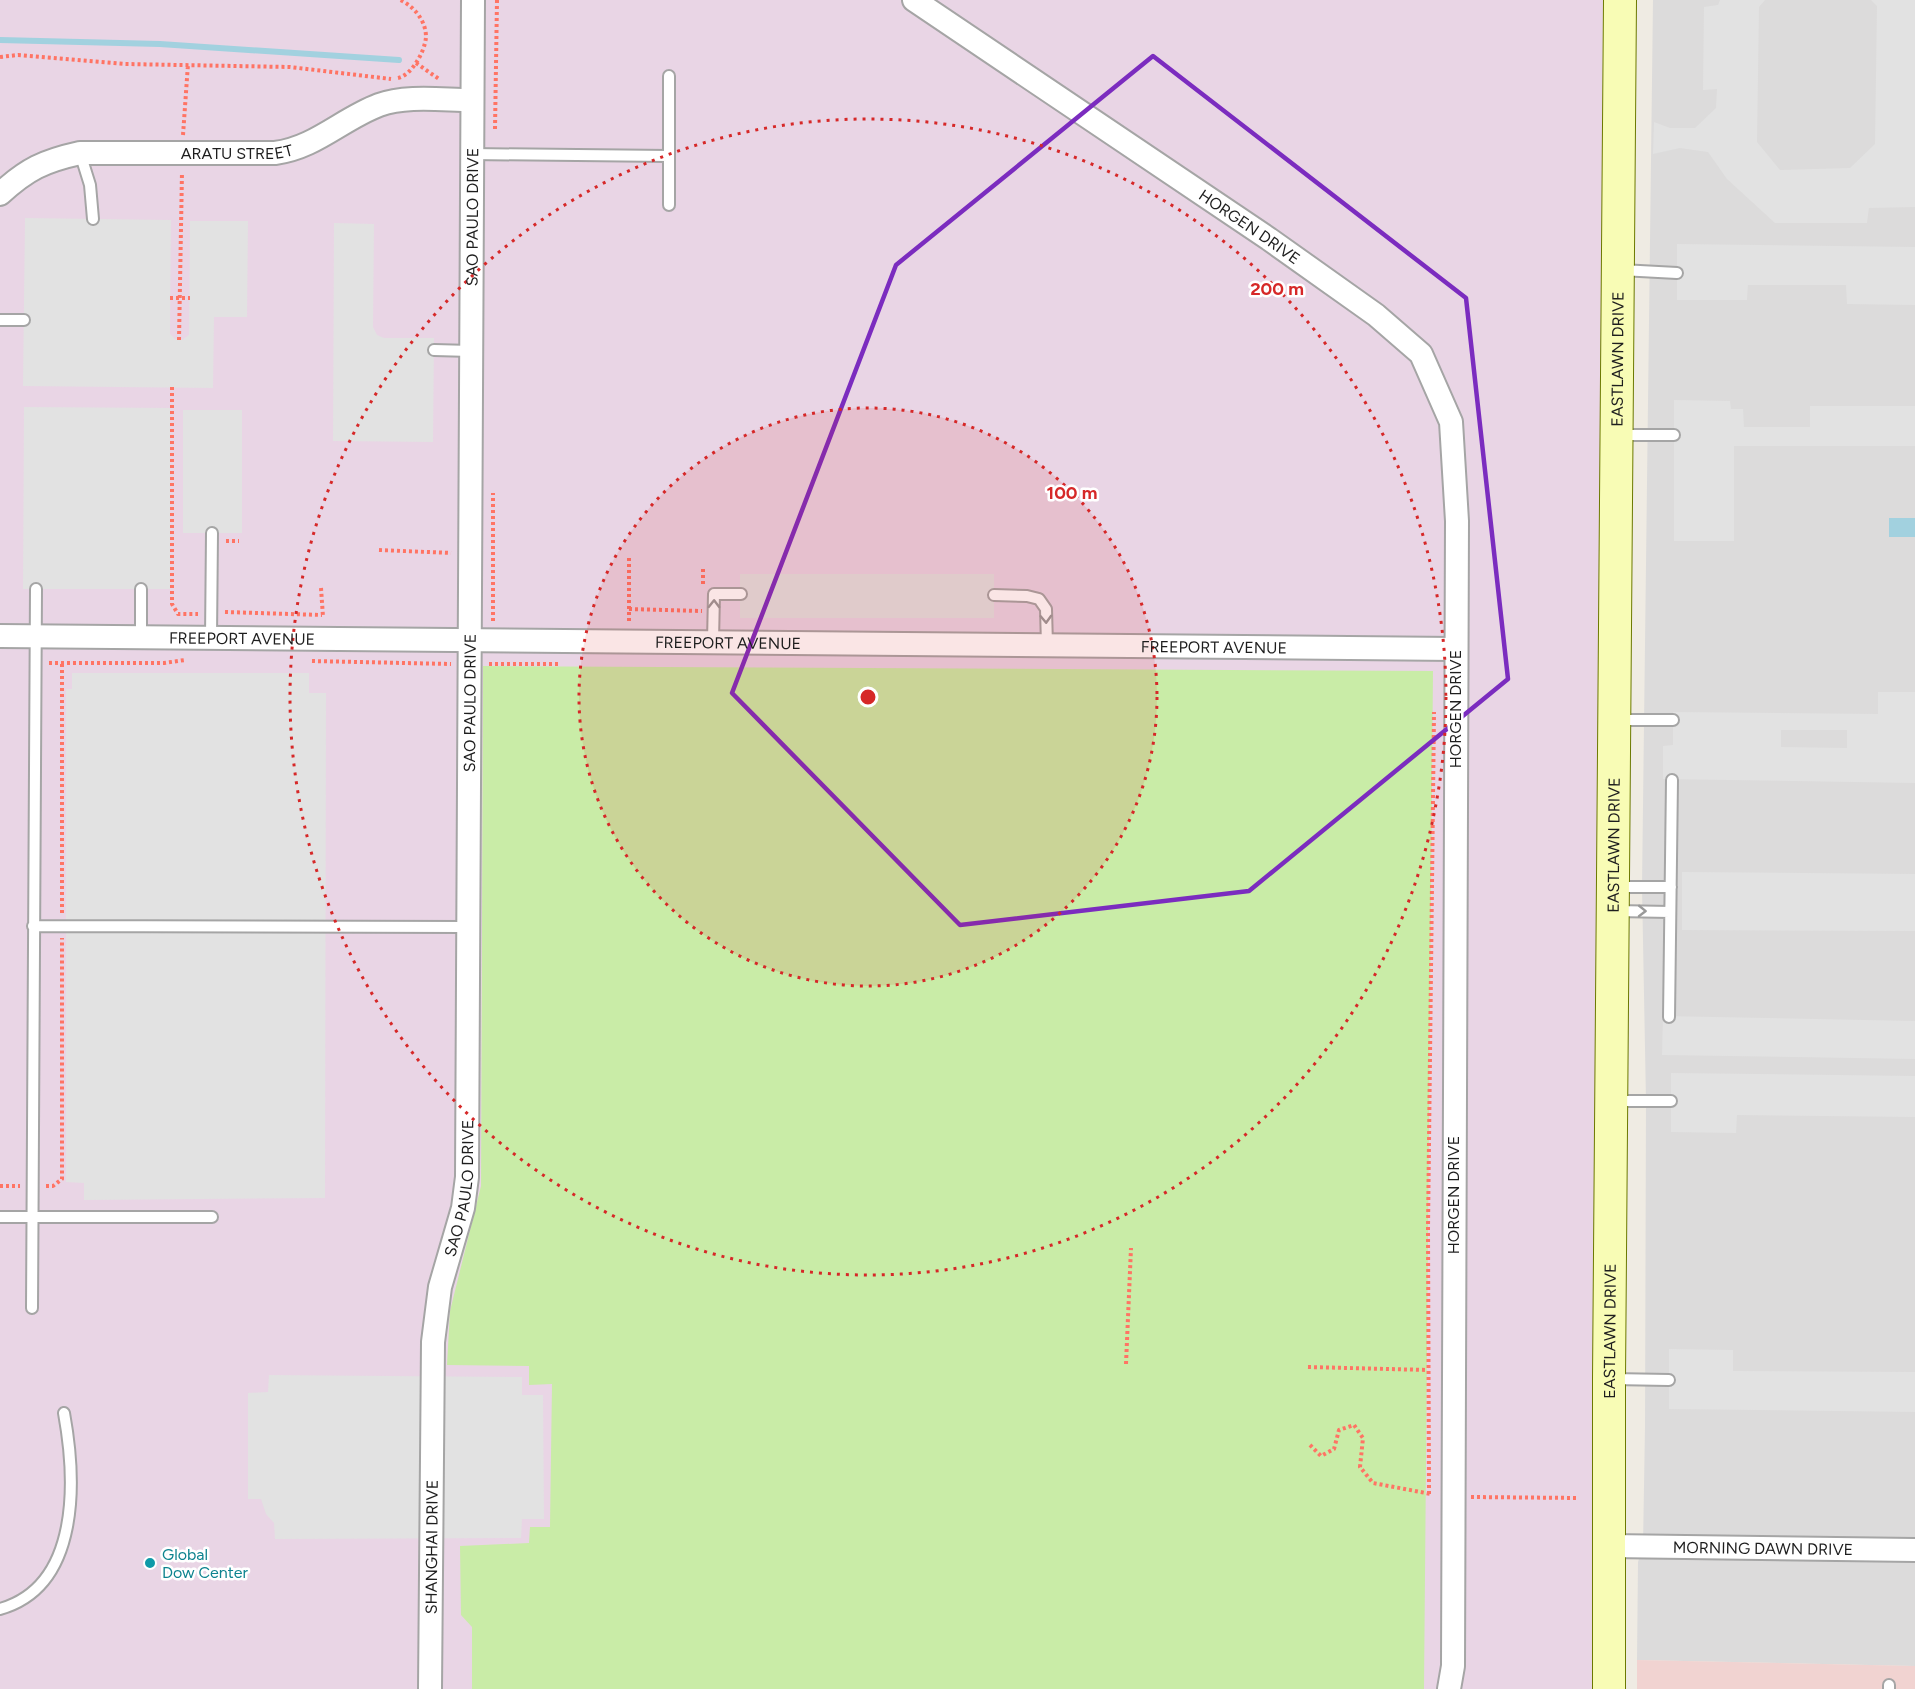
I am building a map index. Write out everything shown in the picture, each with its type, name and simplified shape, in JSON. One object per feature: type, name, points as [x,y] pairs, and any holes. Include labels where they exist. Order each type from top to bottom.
[{"type":"street","name":"SAO PAULO DRIVE","points":[[431,1403],[436,1313],[440,1287],[463,1209],[467,1177],[472,0]]},
{"type":"street","name":"HORGEN DRIVE","points":[[914,0],[1269,239],[1376,315],[1421,354],[1451,422],[1457,521],[1453,1666],[1449,1689]]},
{"type":"street","name":"EASTLAWN DRIVE","points":[[1609,1689],[1609,1379],[1620,0]]},
{"type":"street","name":"ARATU STREET","points":[[0,194],[24,172],[51,159],[80,153],[293,151],[381,104],[405,101],[471,100]]},
{"type":"street","name":"FREEPORT AVENUE","points":[[0,636],[1455,649]]},
{"type":"street","name":"SHANGHAI DRIVE","points":[[430,1689],[431,1403]]},
{"type":"street","name":"MORNING DAWN DRIVE","points":[[1610,1546],[1915,1550]]},
{"type":"lane","points":[[669,76],[669,205]]},
{"type":"lane","points":[[80,153],[90,185],[93,219]]},
{"type":"lane","points":[[471,154],[669,156]]},
{"type":"lane","points":[[1618,270],[1677,273]]},
{"type":"lane","points":[[0,320],[24,320]]},
{"type":"lane","points":[[434,350],[471,351]]},
{"type":"lane","points":[[1618,435],[1674,435]]},
{"type":"lane","points":[[211,637],[212,533]]},
{"type":"lane","points":[[32,1308],[36,589]]},
{"type":"lane","points":[[141,589],[141,637]]},
{"type":"lane","points":[[713,641],[714,594],[741,594]]},
{"type":"lane","points":[[994,595],[1027,596],[1040,599],[1046,609],[1047,645]]},
{"type":"lane","points":[[1615,720],[1673,720]]},
{"type":"lane","points":[[1669,1017],[1672,780]]},
{"type":"lane","points":[[1613,899],[1671,887]]},
{"type":"lane","points":[[1613,899],[1670,912]]},
{"type":"lane","points":[[33,926],[467,927]]},
{"type":"lane","points":[[1611,1101],[1671,1101]]},
{"type":"lane","points":[[0,1217],[212,1217]]},
{"type":"lane","points":[[1609,1379],[1669,1380]]},
{"type":"lane","points":[[0,1609],[14,1605],[44,1583],[57,1564],[66,1529],[70,1495],[64,1413]]},
{"type":"path","points":[[0,57],[18,55],[125,64],[188,63],[290,67],[382,80],[402,78],[416,63],[426,37],[419,14],[400,0]]},
{"type":"path","points":[[180,340],[182,153],[188,63]]},
{"type":"path","points":[[170,298],[190,298]]},
{"type":"path","points":[[172,387],[172,604],[178,614],[322,615]]},
{"type":"path","points":[[225,533],[225,551]]},
{"type":"path","points":[[225,540],[239,540]]},
{"type":"path","points":[[379,550],[470,553]]},
{"type":"path","points":[[628,640],[629,555]]},
{"type":"path","points":[[703,569],[703,590]]},
{"type":"path","points":[[629,609],[703,610],[703,600]]},
{"type":"path","points":[[225,603],[225,614]]},
{"type":"path","points":[[304,658],[319,662],[470,664]]},
{"type":"path","points":[[36,664],[164,663],[196,659]]},
{"type":"path","points":[[1429,1494],[1434,705]]},
{"type":"path","points":[[1126,1364],[1131,1248]]},
{"type":"path","points":[[1308,1367],[1428,1370]]},
{"type":"path","points":[[1310,1445],[1321,1456],[1334,1449],[1339,1430],[1354,1425],[1363,1438],[1360,1467],[1373,1483],[1454,1497],[1579,1498]]},
{"type":"highlighted area","points":[[1153,56],[1466,298],[1508,679],[1249,891],[960,925],[732,693],[896,265]]},
{"type":"shaded area","points":[[0,0],[1603,0],[1592,1689],[0,1689]]},
{"type":"shaded area","points":[[1653,0],[1915,0],[1915,1666],[1637,1660],[1638,1562],[1643,1546],[1645,1427],[1646,1101],[1642,887]]},
{"type":"shaded area","points":[[1720,0],[1765,0],[1759,7],[1757,142],[1780,170],[1850,168],[1875,144],[1877,6],[1871,0],[1915,0],[1915,207],[1869,208],[1867,223],[1775,223],[1727,179],[1708,152],[1680,148],[1653,154],[1654,122],[1670,128],[1695,128],[1716,108],[1717,89],[1703,90],[1704,7],[1718,5]]},
{"type":"shaded area","points":[[25,218],[171,220],[170,334],[175,339],[182,340],[189,335],[190,221],[248,221],[247,317],[214,317],[213,388],[23,386]]},
{"type":"shaded area","points":[[334,223],[374,224],[373,327],[377,335],[384,338],[434,338],[433,442],[333,441]]},
{"type":"shaded area","points":[[1677,244],[1915,247],[1915,305],[1847,304],[1846,285],[1748,285],[1747,300],[1677,300]]},
{"type":"shaded area","points":[[1674,400],[1730,401],[1731,409],[1743,409],[1744,427],[1810,427],[1810,406],[1915,406],[1915,446],[1734,446],[1734,541],[1674,541]]},
{"type":"shaded area","points":[[24,407],[170,408],[170,589],[23,589]]},
{"type":"shaded area","points":[[183,410],[242,410],[242,533],[183,533]]},
{"type":"shaded area","points":[[740,574],[994,574],[994,618],[740,618]]},
{"type":"shaded area","points":[[72,673],[309,673],[309,693],[326,693],[325,1198],[84,1200],[84,1183],[66,1182],[66,689],[72,689]]},
{"type":"shaded area","points":[[1878,692],[1915,692],[1915,783],[1663,779],[1663,746],[1673,745],[1673,712],[1878,714]],"holes":[[[1781,730],[1847,730],[1847,748],[1781,747]]]},
{"type":"shaded area","points":[[1682,872],[1915,874],[1915,931],[1682,930]]},
{"type":"shaded area","points":[[1663,1016],[1915,1021],[1915,1059],[1662,1055]]},
{"type":"shaded area","points":[[1671,1073],[1915,1076],[1915,1117],[1737,1115],[1736,1133],[1671,1132]]},
{"type":"shaded area","points":[[1669,1349],[1733,1350],[1733,1371],[1915,1372],[1915,1412],[1669,1409]]},
{"type":"shaded area","points":[[269,1375],[522,1377],[522,1395],[543,1395],[544,1519],[522,1519],[521,1538],[275,1539],[274,1523],[266,1514],[261,1499],[248,1499],[248,1393],[268,1392]]},
{"type":"shaded area","points":[[1637,1660],[1915,1666],[1915,1689],[1637,1689]]},
{"type":"green space","points":[[483,666],[1433,671],[1424,1689],[472,1689],[472,1627],[461,1615],[460,1546],[529,1543],[530,1527],[550,1527],[552,1384],[529,1385],[529,1366],[447,1365],[450,1311],[481,1186]]},
{"type":"water","points":[[1889,518],[1915,518],[1915,537],[1889,537]]},
{"type":"waterway","points":[[0,40],[160,44],[399,60]]},
{"type":"place","name":"Global Dow Center","points":[[150,1563]]}]
